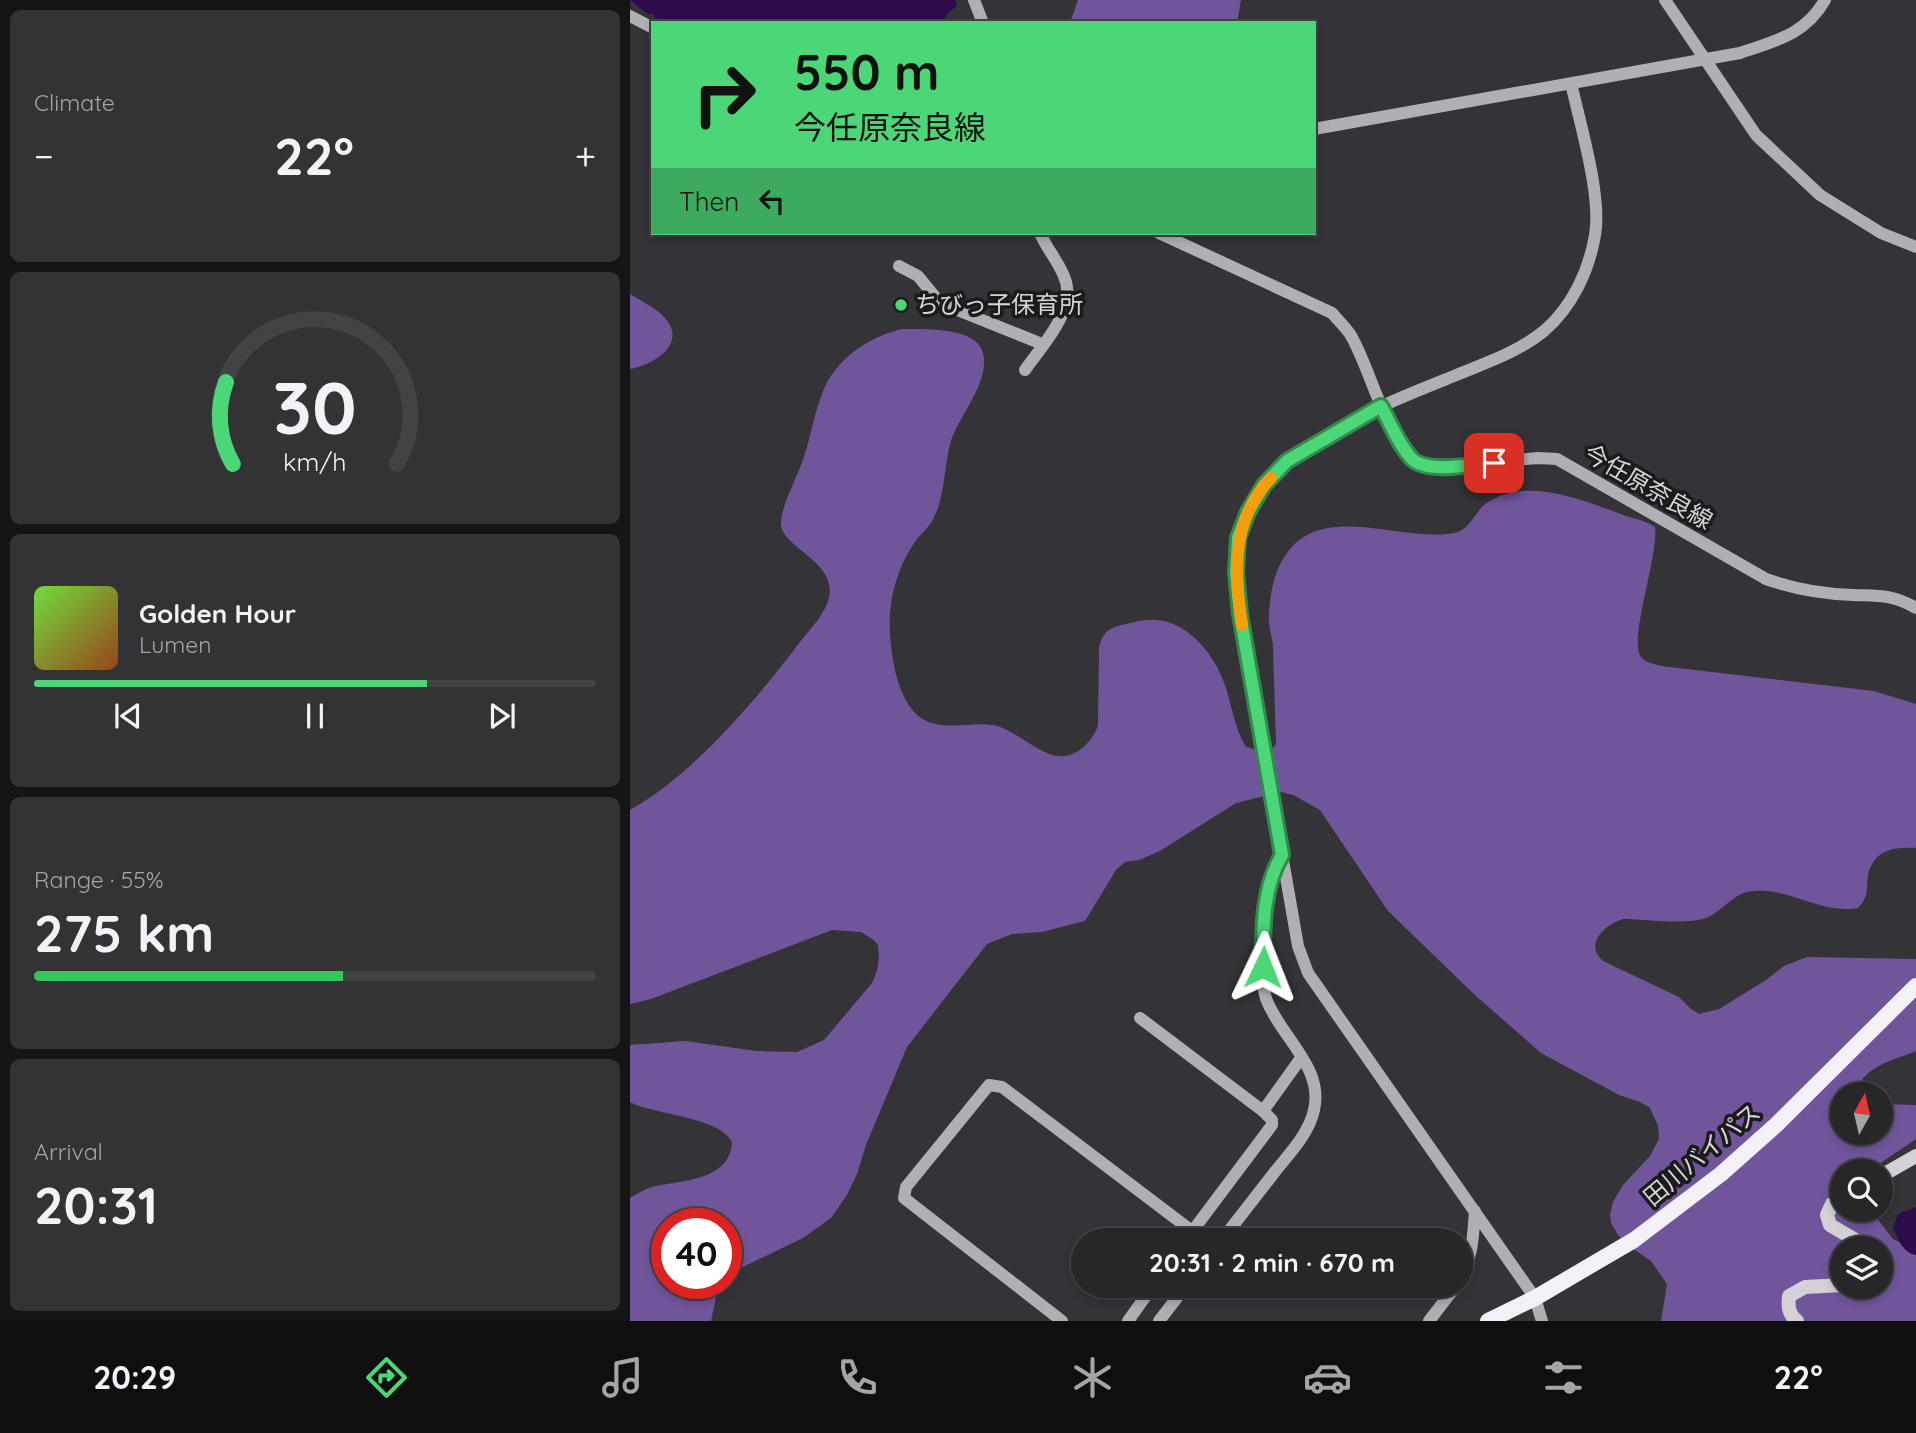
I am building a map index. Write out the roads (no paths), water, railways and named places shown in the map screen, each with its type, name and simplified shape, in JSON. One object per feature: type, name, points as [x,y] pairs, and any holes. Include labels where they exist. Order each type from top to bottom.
[{"type":"highway","name":"田川バイパス","points":[[1488,1321],[1535,1298],[1634,1240],[1721,1174],[1776,1125],[1916,986]]},
{"type":"main road","points":[[1893,1169],[1916,1156]]},
{"type":"main road","points":[[1830,1208],[1827,1215],[1830,1225],[1849,1236]]},
{"type":"main road","points":[[1797,1321],[1792,1318],[1788,1307],[1789,1296],[1805,1287],[1830,1286]]},
{"type":"street","points":[[974,0],[982,21]]},
{"type":"street","points":[[1664,0],[1756,135],[1820,195],[1881,233],[1916,247]]},
{"type":"street","points":[[1316,129],[1740,53],[1786,37],[1805,26],[1825,0]]},
{"type":"street","points":[[630,16],[651,27]]},
{"type":"street","points":[[1542,1321],[1535,1298],[1308,973],[1298,946],[1240,614],[1236,573],[1238,538],[1248,512],[1264,485],[1287,461],[1381,406],[1517,350],[1545,330],[1570,302],[1587,270],[1596,233],[1597,204],[1571,83]]},
{"type":"street","points":[[1025,370],[1065,308],[1067,291],[1062,273],[1041,235]]},
{"type":"street","name":"今任原奈良線","points":[[1163,235],[1332,313],[1350,335],[1381,406],[1411,457],[1419,464],[1431,467],[1538,458],[1557,459],[1766,579],[1814,592],[1878,594],[1916,608]]},
{"type":"street","points":[[899,266],[918,276],[940,303],[1042,344]]},
{"type":"street","points":[[1231,1228],[1306,1129],[1314,1112],[1317,1093],[1313,1075],[1265,999],[1263,981],[1266,895],[1273,871],[1282,855]]},
{"type":"street","points":[[1140,1018],[1272,1120],[1272,1125],[1194,1228]]},
{"type":"street","points":[[1263,1111],[1301,1058]]},
{"type":"street","points":[[1062,1321],[904,1198],[906,1187],[989,1085],[1002,1087],[1178,1228]]},
{"type":"street","points":[[1473,1242],[1475,1211]]},
{"type":"street","points":[[1128,1321],[1144,1298]]},
{"type":"street","points":[[1159,1321],[1177,1298]]},
{"type":"street","points":[[1429,1321],[1447,1298]]},
{"type":"place","name":"ちびっ子保育所","points":[[901,305]]}]
